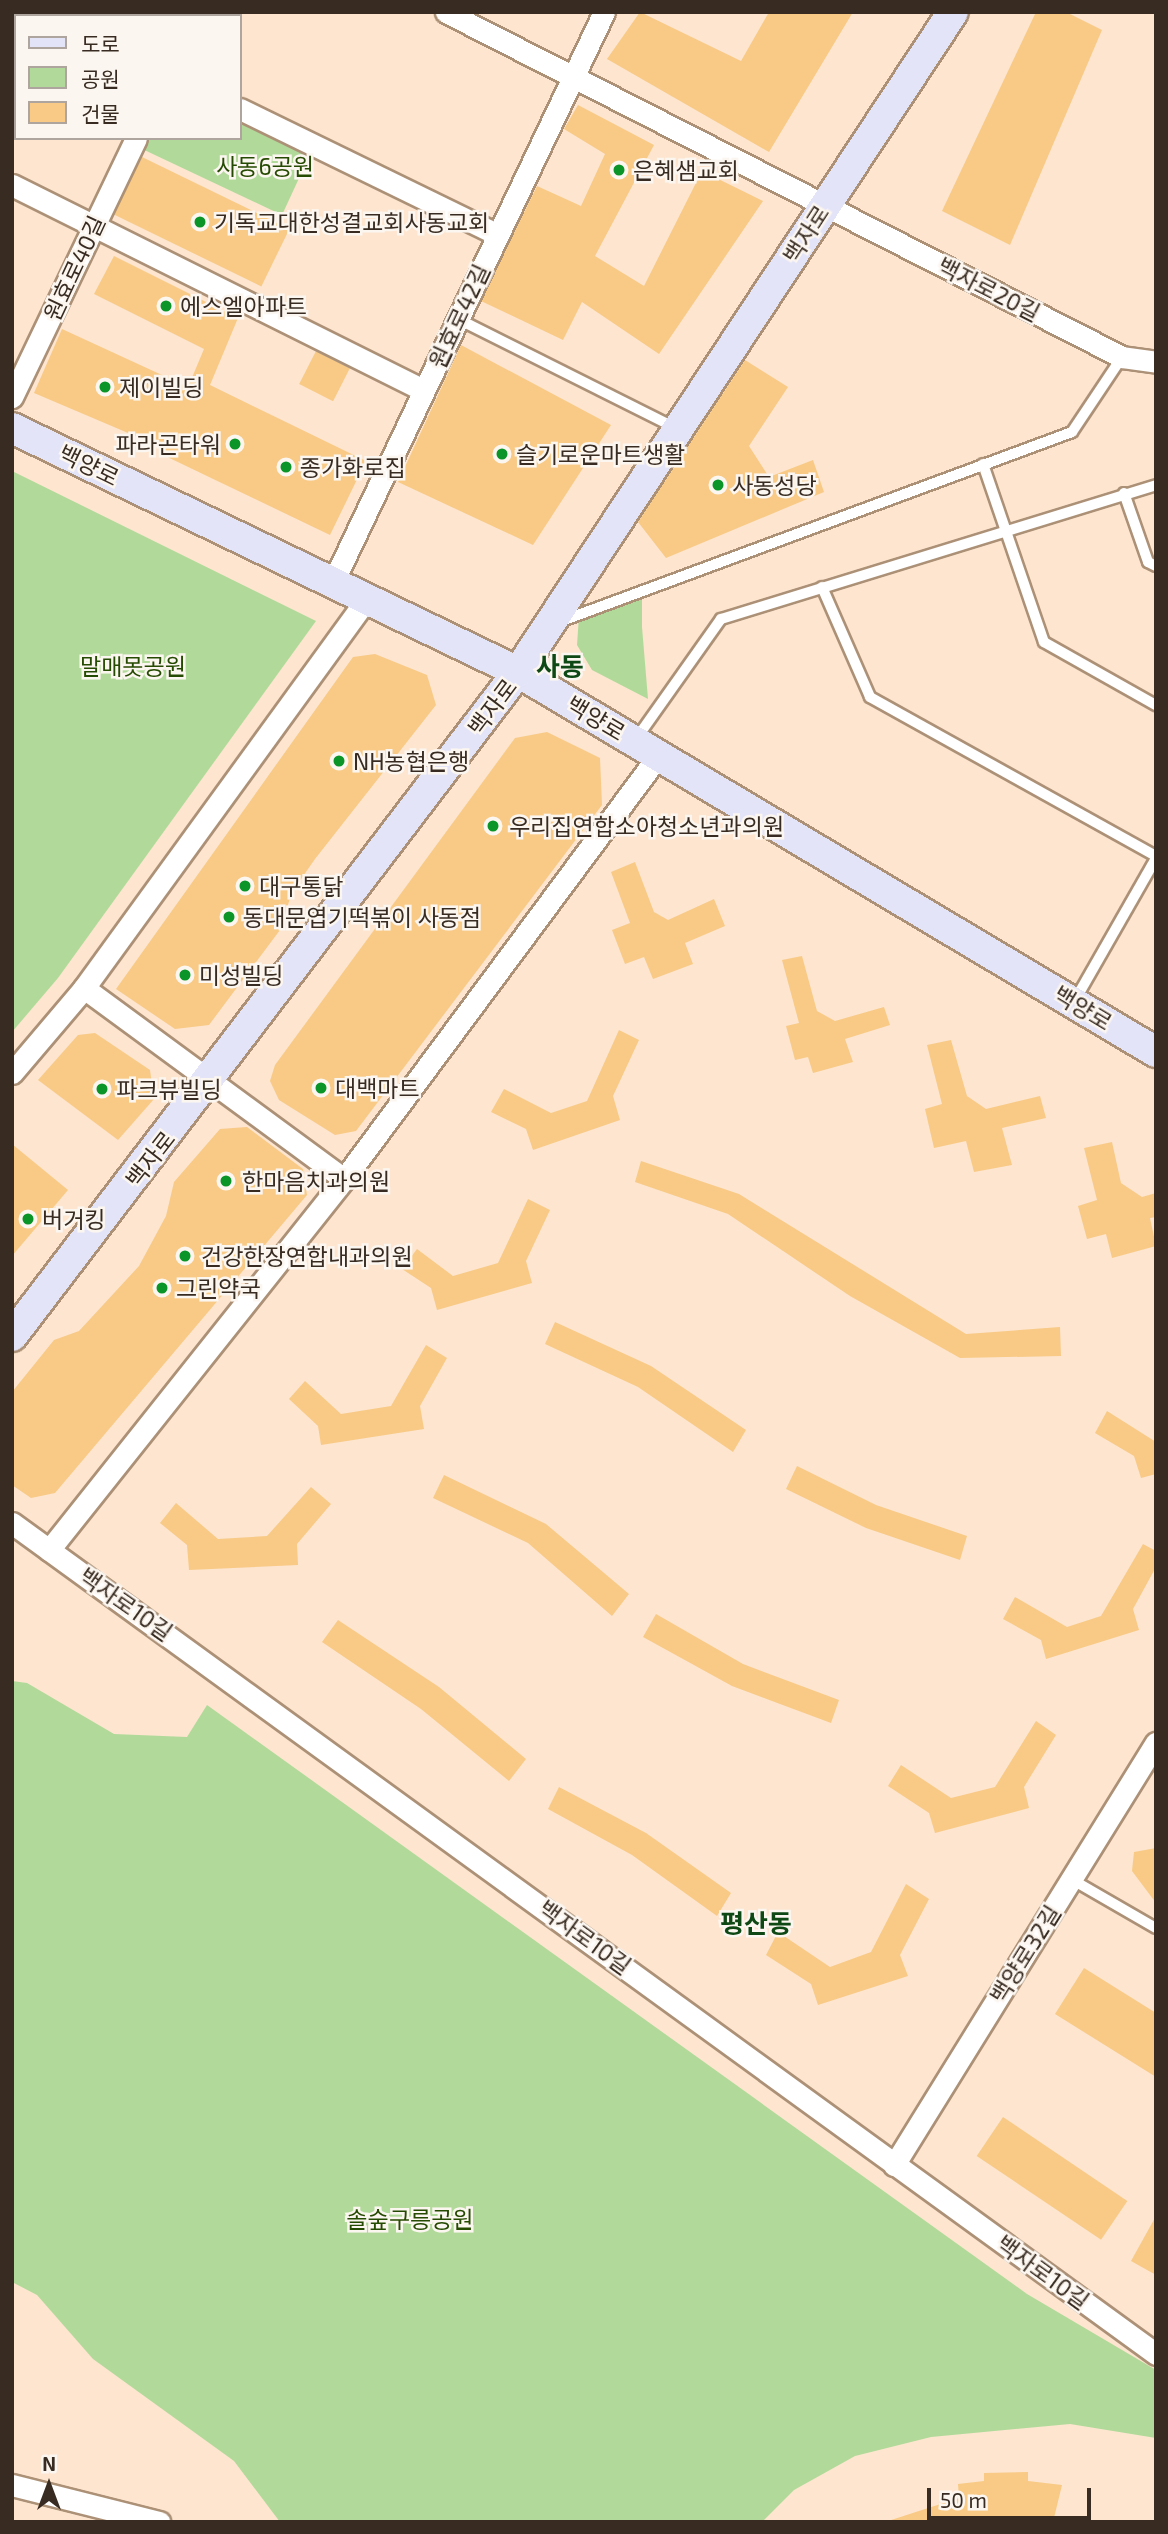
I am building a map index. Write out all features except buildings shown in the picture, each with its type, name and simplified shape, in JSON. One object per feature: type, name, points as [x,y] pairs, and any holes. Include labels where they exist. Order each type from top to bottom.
[{"type":"street","name":"백자로20길","points":[[446,12],[1122,358],[1156,362]]},
{"type":"street","name":"원효로42길","points":[[332,582],[604,12]]},
{"type":"street","name":"백자로","points":[[12,1336],[211,1080],[518,672],[953,12]]},
{"type":"street","points":[[242,110],[498,235]]},
{"type":"street","name":"원효로40길","points":[[12,397],[135,140]]},
{"type":"street","points":[[12,185],[424,390]]},
{"type":"street","name":"백양로","points":[[12,428],[518,672],[1156,1052]]},
{"type":"street","points":[[12,1073],[84,988],[367,599]]},
{"type":"street","points":[[50,1550],[344,1179],[646,748]]},
{"type":"street","points":[[84,988],[344,1179]]},
{"type":"street","name":"백자로10길","points":[[12,1523],[1156,2354]]},
{"type":"street","name":"백양로32길","points":[[894,2165],[1071,1879],[1152,1757]]},
{"type":"street","points":[[12,2485],[159,2522]]},
{"type":"lane","points":[[458,319],[678,429]]},
{"type":"lane","points":[[548,626],[1072,432],[1122,358]]},
{"type":"lane","points":[[983,464],[1044,642],[1156,705]]},
{"type":"lane","points":[[646,748],[721,619],[1156,485]]},
{"type":"lane","points":[[1124,493],[1148,562],[1156,566]]},
{"type":"lane","points":[[822,587],[870,696],[1156,857],[1074,1003]]},
{"type":"lane","points":[[1071,1879],[1156,1928]]},
{"type":"green space","name":"사동6공원","points":[[242,114],[313,148],[282,215],[138,147],[141,140],[242,140]]},
{"type":"green space","name":"말매못공원","points":[[12,471],[316,621],[58,978],[12,1032]]},
{"type":"green space","points":[[642,590],[648,699],[592,670],[577,645],[579,616]]},
{"type":"green space","name":"솔숲구릉공원","points":[[12,1681],[27,1683],[114,1734],[187,1737],[207,1705],[1027,2294],[1156,2370],[1156,2438],[1070,2424],[931,2437],[855,2456],[794,2490],[762,2522],[280,2522],[234,2461],[93,2359],[37,2295],[12,2282]]},
{"type":"place","name":"은혜샘교회","points":[[619,170]]},
{"type":"place","name":"기독교대한성결교회사동교회","points":[[200,222]]},
{"type":"place","name":"에스엘아파트","points":[[166,306]]},
{"type":"place","name":"제이빌딩","points":[[105,387]]},
{"type":"place","name":"파라곤타워","points":[[235,444]]},
{"type":"place","name":"슬기로운마트생활","points":[[502,454]]},
{"type":"place","name":"종가화로집","points":[[286,467]]},
{"type":"place","name":"사동성당","points":[[718,485]]},
{"type":"place","name":"NH농협은행","points":[[339,761]]},
{"type":"place","name":"우리집연합소아청소년과의원","points":[[493,826]]},
{"type":"place","name":"대구통닭","points":[[245,886]]},
{"type":"place","name":"동대문엽기떡볶이 사동점","points":[[229,917]]},
{"type":"place","name":"미성빌딩","points":[[185,975]]},
{"type":"place","name":"대백마트","points":[[321,1088]]},
{"type":"place","name":"파크뷰빌딩","points":[[102,1089]]},
{"type":"place","name":"한마음치과의원","points":[[226,1181]]},
{"type":"place","name":"버거킹","points":[[28,1219]]},
{"type":"place","name":"건강한장연합내과의원","points":[[185,1256]]},
{"type":"place","name":"그린약국","points":[[162,1288]]},
{"type":"district","name":"사동","points":[[560,666]]},
{"type":"district","name":"평산동","points":[[756,1923]]}]
